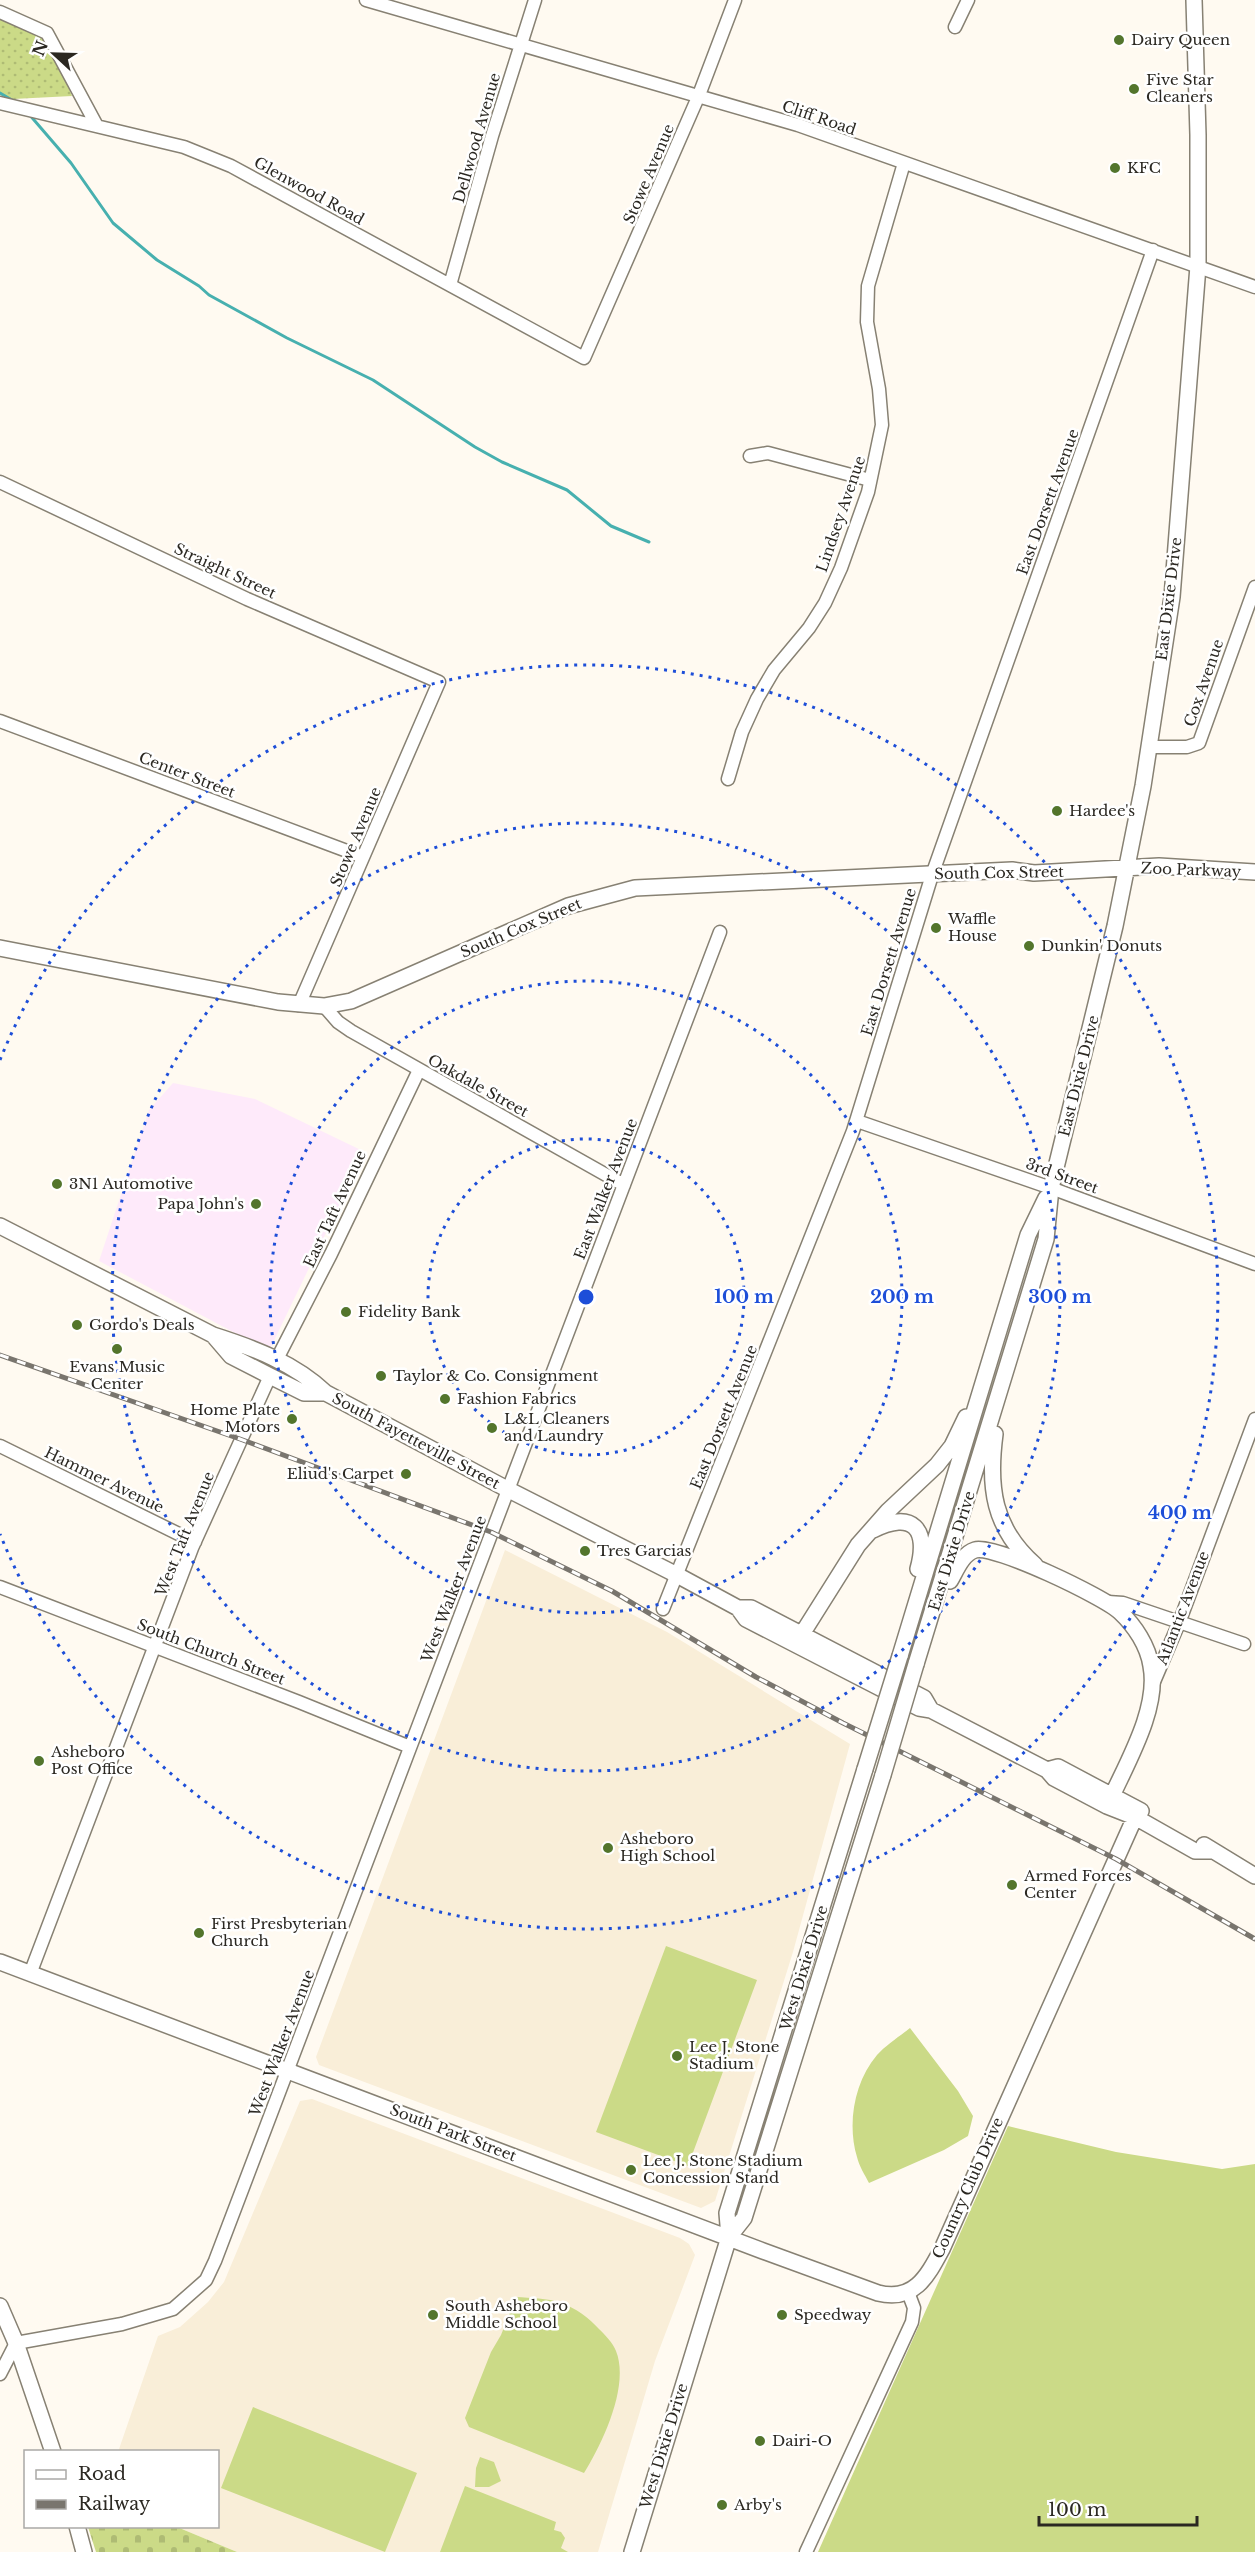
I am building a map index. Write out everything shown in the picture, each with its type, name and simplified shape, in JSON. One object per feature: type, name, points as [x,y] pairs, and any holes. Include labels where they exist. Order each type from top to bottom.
[{"type":"main road","name":"East Dixie Drive","points":[[883,1775],[1046,1239],[1051,1188],[1115,926],[1150,747],[1172,597],[1198,266],[1198,135],[1194,0]]},
{"type":"main road","name":"Zoo Parkway","points":[[1126,868],[1168,867],[1255,872]]},
{"type":"main road","name":"South Cox Street","points":[[0,948],[254,998],[299,1005],[324,1006],[351,1001],[568,906],[618,891],[660,885],[1126,868]]},
{"type":"main road","name":"East Dixie Drive","points":[[865,1769],[1028,1235],[1051,1188]]},
{"type":"main road","name":"South Fayetteville Street","points":[[0,1226],[213,1335],[249,1346],[277,1359],[309,1377],[321,1388],[507,1489],[738,1608],[746,1619],[919,1708],[931,1710],[1047,1770],[1064,1784],[1107,1806],[1135,1817],[1196,1851],[1210,1851]]},
{"type":"main road","points":[[213,1335],[231,1356],[304,1393],[321,1388]]},
{"type":"main road","points":[[223,1347],[237,1348],[262,1361],[277,1359]]},
{"type":"main road","points":[[1000,1392],[992,1481],[997,1514],[1016,1545],[1040,1569]]},
{"type":"main road","points":[[802,1634],[845,1563],[888,1511],[937,1465],[952,1446],[966,1416],[980,1397]]},
{"type":"main road","points":[[872,1531],[894,1522],[903,1521],[913,1525],[920,1533],[922,1545],[918,1572],[918,1599]]},
{"type":"main road","points":[[931,1618],[961,1561],[975,1550],[988,1550],[1040,1569],[1108,1602],[1134,1627],[1142,1640],[1151,1666],[1152,1686]]},
{"type":"main road","name":"South Fayetteville Street","points":[[738,1608],[751,1608],[924,1698],[931,1710]]},
{"type":"main road","name":"Atlantic Avenue","points":[[1112,1796],[1141,1733],[1152,1686]]},
{"type":"main road","name":"South Fayetteville Street","points":[[1047,1770],[1058,1767],[1200,1842],[1210,1851],[1255,1876]]},
{"type":"main road","name":"West Dixie Drive","points":[[632,2552],[729,2237],[728,2213],[865,1769]]},
{"type":"main road","name":"West Dixie Drive","points":[[729,2237],[744,2218],[883,1775]]},
{"type":"main road","name":"Country Club Drive","points":[[908,2292],[928,2275],[942,2249],[1135,1817]]},
{"type":"main road","name":"South Park Street","points":[[0,1962],[878,2293],[895,2296],[908,2292]]},
{"type":"main road","points":[[0,2306],[16,2343],[53,2450]]},
{"type":"main road","points":[[78,2528],[84,2552]]},
{"type":"street","name":"Cliff Road","points":[[366,0],[798,125],[1255,287]]},
{"type":"street","name":"Dellwood Avenue","points":[[450,285],[535,0]]},
{"type":"street","name":"Stowe Avenue","points":[[584,358],[699,95],[735,0]]},
{"type":"street","points":[[956,27],[968,0]]},
{"type":"street","points":[[0,12],[47,33],[97,126]]},
{"type":"street","name":"Glenwood Road","points":[[0,102],[184,147],[222,162],[584,358]]},
{"type":"street","name":"Lindsey Avenue","points":[[728,779],[735,752],[757,699],[774,670],[809,628],[825,603],[840,568],[870,480],[882,426],[879,389],[867,322],[868,286],[904,164]]},
{"type":"street","name":"East Dorsett Avenue","points":[[663,1609],[857,1121],[932,875],[1153,250]]},
{"type":"street","points":[[750,456],[768,453],[870,480]]},
{"type":"street","name":"Straight Street","points":[[0,482],[248,599],[440,682]]},
{"type":"street","name":"Cox Avenue","points":[[1150,747],[1187,747],[1199,743],[1255,587]]},
{"type":"street","name":"Stowe Avenue","points":[[299,1005],[440,682]]},
{"type":"street","name":"Center Street","points":[[0,721],[363,857]]},
{"type":"street","name":"East Walker Avenue","points":[[507,1489],[720,932]]},
{"type":"street","name":"Oakdale Street","points":[[324,1006],[338,1022],[351,1031],[624,1185]]},
{"type":"street","name":"East Taft Avenue","points":[[277,1359],[331,1254],[419,1070]]},
{"type":"street","name":"3rd Street","points":[[857,1121],[1051,1188],[1255,1264]]},
{"type":"street","name":"West Taft Avenue","points":[[30,1974],[195,1542],[270,1376]]},
{"type":"street","name":"Atlantic Avenue","points":[[1152,1686],[1179,1623],[1255,1419]]},
{"type":"street","name":"Hammer Avenue","points":[[0,1446],[195,1542]]},
{"type":"street","name":"West Walker Avenue","points":[[16,2343],[149,2318],[173,2309],[190,2297],[206,2280],[219,2254],[410,1747],[470,1596],[507,1489]]},
{"type":"street","name":"South Church Street","points":[[0,1587],[410,1747]]},
{"type":"street","points":[[1108,1602],[1123,1603],[1244,1644]]},
{"type":"street","points":[[806,2552],[912,2322],[914,2308],[908,2292]]},
{"type":"street","points":[[0,2374],[16,2343]]},
{"type":"shaded area","points":[[173,1083],[255,1099],[365,1152],[269,1351],[99,1261],[149,1110]]},
{"type":"shaded area","name":"Asheboro High School","points":[[505,1550],[667,1632],[850,1744],[793,1952],[715,2201],[701,2208],[319,2065],[316,2057]]},
{"type":"shaded area","name":"South Asheboro Middle School","points":[[312,2099],[680,2238],[689,2244],[695,2255],[655,2361],[598,2552],[237,2552],[179,2528],[219,2528],[219,2450],[119,2450],[158,2336],[180,2327],[208,2302],[224,2282],[300,2101]]},
{"type":"green space","points":[[0,12],[47,33],[72,96],[13,99],[0,95]]},
{"type":"green space","name":"Lee J. Stone Stadium","points":[[666,1946],[757,1980],[688,2166],[596,2132]]},
{"type":"green space","points":[[910,2028],[958,2091],[973,2116],[968,2136],[944,2150],[869,2183],[859,2164],[854,2144],[853,2117],[858,2090],[877,2055]]},
{"type":"green space","points":[[1008,2126],[1116,2152],[1222,2169],[1255,2164],[1255,2552],[818,2552]]},
{"type":"green space","points":[[516,2297],[550,2300],[572,2308],[595,2325],[609,2339],[616,2351],[619,2365],[617,2397],[606,2431],[584,2473],[469,2427],[465,2418]]},
{"type":"green space","points":[[253,2407],[417,2473],[385,2552],[221,2488]]},
{"type":"green space","points":[[480,2457],[494,2462],[501,2481],[489,2487],[475,2487],[476,2468]]},
{"type":"green space","points":[[465,2486],[556,2522],[554,2530],[561,2532],[565,2538],[561,2548],[568,2552],[440,2552]]},
{"type":"green space","points":[[88,2528],[179,2528],[237,2552],[96,2552]]},
{"type":"waterway","points":[[0,93],[17,103]]},
{"type":"waterway","points":[[28,113],[71,163],[113,223],[157,260],[199,286],[209,295],[287,338],[373,380],[475,447],[502,462],[567,490],[611,526],[649,542]]},
{"type":"railway","points":[[0,1355],[240,1439],[491,1532],[612,1591],[756,1677],[843,1723],[1116,1859],[1255,1939]]},
{"type":"place","name":"Dairy Queen","points":[[1119,40]]},
{"type":"place","name":"Five Star Cleaners","points":[[1134,89]]},
{"type":"place","name":"KFC","points":[[1115,168]]},
{"type":"place","name":"Hardee's","points":[[1057,811]]},
{"type":"place","name":"Waffle House","points":[[936,928]]},
{"type":"place","name":"Dunkin' Donuts","points":[[1029,946]]},
{"type":"place","name":"3N1 Automotive","points":[[57,1184]]},
{"type":"place","name":"Papa John's","points":[[256,1204]]},
{"type":"place","name":"Fidelity Bank","points":[[346,1312]]},
{"type":"place","name":"Gordo's Deals","points":[[77,1325]]},
{"type":"place","name":"Evans Music Center","points":[[117,1349]]},
{"type":"place","name":"Taylor & Co. Consignment","points":[[381,1376]]},
{"type":"place","name":"Fashion Fabrics","points":[[445,1399]]},
{"type":"place","name":"Home Plate Motors","points":[[292,1419]]},
{"type":"place","name":"L&L Cleaners and Laundry","points":[[492,1428]]},
{"type":"place","name":"Eliud's Carpet","points":[[406,1474]]},
{"type":"place","name":"Tres Garcias","points":[[585,1551]]},
{"type":"place","name":"Asheboro Post Office","points":[[39,1761]]},
{"type":"place","name":"Asheboro High School","points":[[608,1848]]},
{"type":"place","name":"Armed Forces Center","points":[[1012,1885]]},
{"type":"place","name":"First Presbyterian Church","points":[[199,1933]]},
{"type":"place","name":"Lee J. Stone Stadium","points":[[677,2056]]},
{"type":"place","name":"Lee J. Stone Stadium Concession Stand","points":[[631,2170]]},
{"type":"place","name":"South Asheboro Middle School","points":[[433,2315]]},
{"type":"place","name":"Speedway","points":[[782,2315]]},
{"type":"place","name":"Dairi-O","points":[[760,2441]]},
{"type":"place","name":"Arby's","points":[[722,2505]]}]
